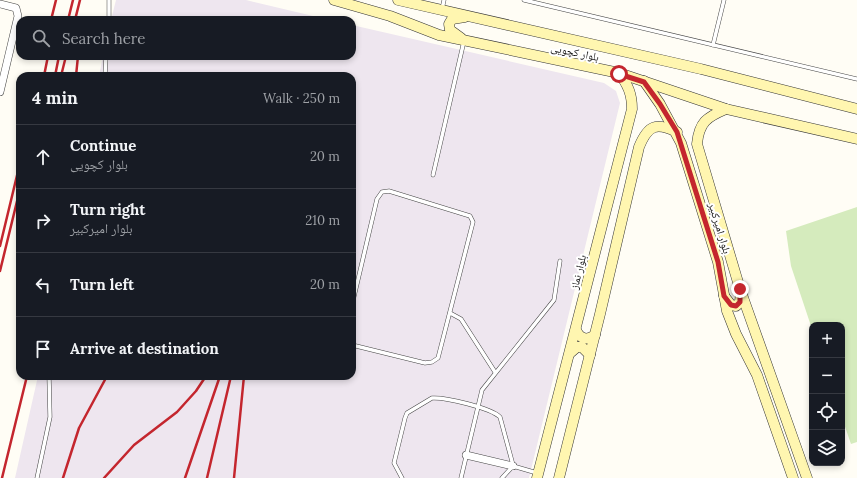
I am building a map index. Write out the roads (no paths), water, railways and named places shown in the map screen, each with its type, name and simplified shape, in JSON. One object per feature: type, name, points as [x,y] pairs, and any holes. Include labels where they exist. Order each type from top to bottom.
[{"type":"main road","name":"بلوار کچویی","points":[[334,0],[390,16],[439,35],[619,74],[726,108],[857,139]]},
{"type":"main road","name":"بلوار کچویی","points":[[398,0],[467,17],[701,69],[857,109]]},
{"type":"main road","points":[[464,40],[450,30],[449,24],[452,20],[467,17]]},
{"type":"main road","name":"بلوار نماز","points":[[538,476],[632,108],[632,96],[628,85],[619,74]]},
{"type":"main road","name":"بلوار امیرکبیر","points":[[644,82],[660,104],[677,132],[718,262],[724,296],[731,322],[757,375],[793,478]]},
{"type":"main road","name":"بلوار امیرکبیر","points":[[726,108],[710,116],[702,124],[698,134],[697,144],[740,289],[807,478]]},
{"type":"main road","points":[[559,478],[595,335],[639,147],[644,134],[650,128],[665,126],[677,132]]},
{"type":"main road","points":[[724,296],[731,305],[736,306],[741,299],[740,289]]},
{"type":"main road","points":[[576,330],[579,336],[584,339],[590,339],[595,335]]},
{"type":"main road","points":[[570,353],[577,347],[582,347],[590,355]]},
{"type":"street","points":[[0,4],[16,8],[18,16]]},
{"type":"street","points":[[0,92],[16,24]]},
{"type":"street","points":[[466,455],[513,466]]},
{"type":"lane","points":[[109,16],[110,0]]},
{"type":"lane","points":[[442,10],[444,0]]},
{"type":"lane","points":[[524,0],[857,79]]},
{"type":"lane","points":[[713,45],[724,0]]},
{"type":"lane","points":[[434,175],[464,40]]},
{"type":"lane","points":[[105,72],[106,60]]},
{"type":"lane","points":[[356,289],[378,199],[382,192],[389,191],[470,216],[473,222],[438,358],[432,362],[425,363],[356,346]]},
{"type":"lane","points":[[461,478],[482,390],[554,300],[560,261]]},
{"type":"lane","points":[[450,313],[461,319],[495,372]]},
{"type":"lane","points":[[37,478],[50,417],[48,380]]},
{"type":"lane","points":[[402,478],[394,463],[407,413],[432,398],[491,410],[500,417],[513,466]]},
{"type":"lane","points":[[513,466],[538,476]]},
{"type":"lane","points":[[502,478],[513,466]]},
{"type":"railway","points":[[52,16],[56,0]]},
{"type":"railway","points":[[69,16],[73,0]]},
{"type":"railway","points":[[76,16],[80,0]]},
{"type":"railway","points":[[45,72],[47,60]]},
{"type":"railway","points":[[56,72],[58,60]]},
{"type":"railway","points":[[62,72],[65,60]]},
{"type":"railway","points":[[76,72],[78,60]]},
{"type":"railway","points":[[0,246],[16,180]]},
{"type":"railway","points":[[0,271],[16,205]]},
{"type":"railway","points":[[2,478],[26,380]]},
{"type":"railway","points":[[63,478],[79,428],[105,380]]},
{"type":"railway","points":[[104,478],[134,445],[177,412],[196,391],[203,380]]},
{"type":"railway","points":[[185,478],[219,380]]},
{"type":"railway","points":[[207,478],[230,380]]},
{"type":"railway","points":[[234,478],[244,380]]}]
